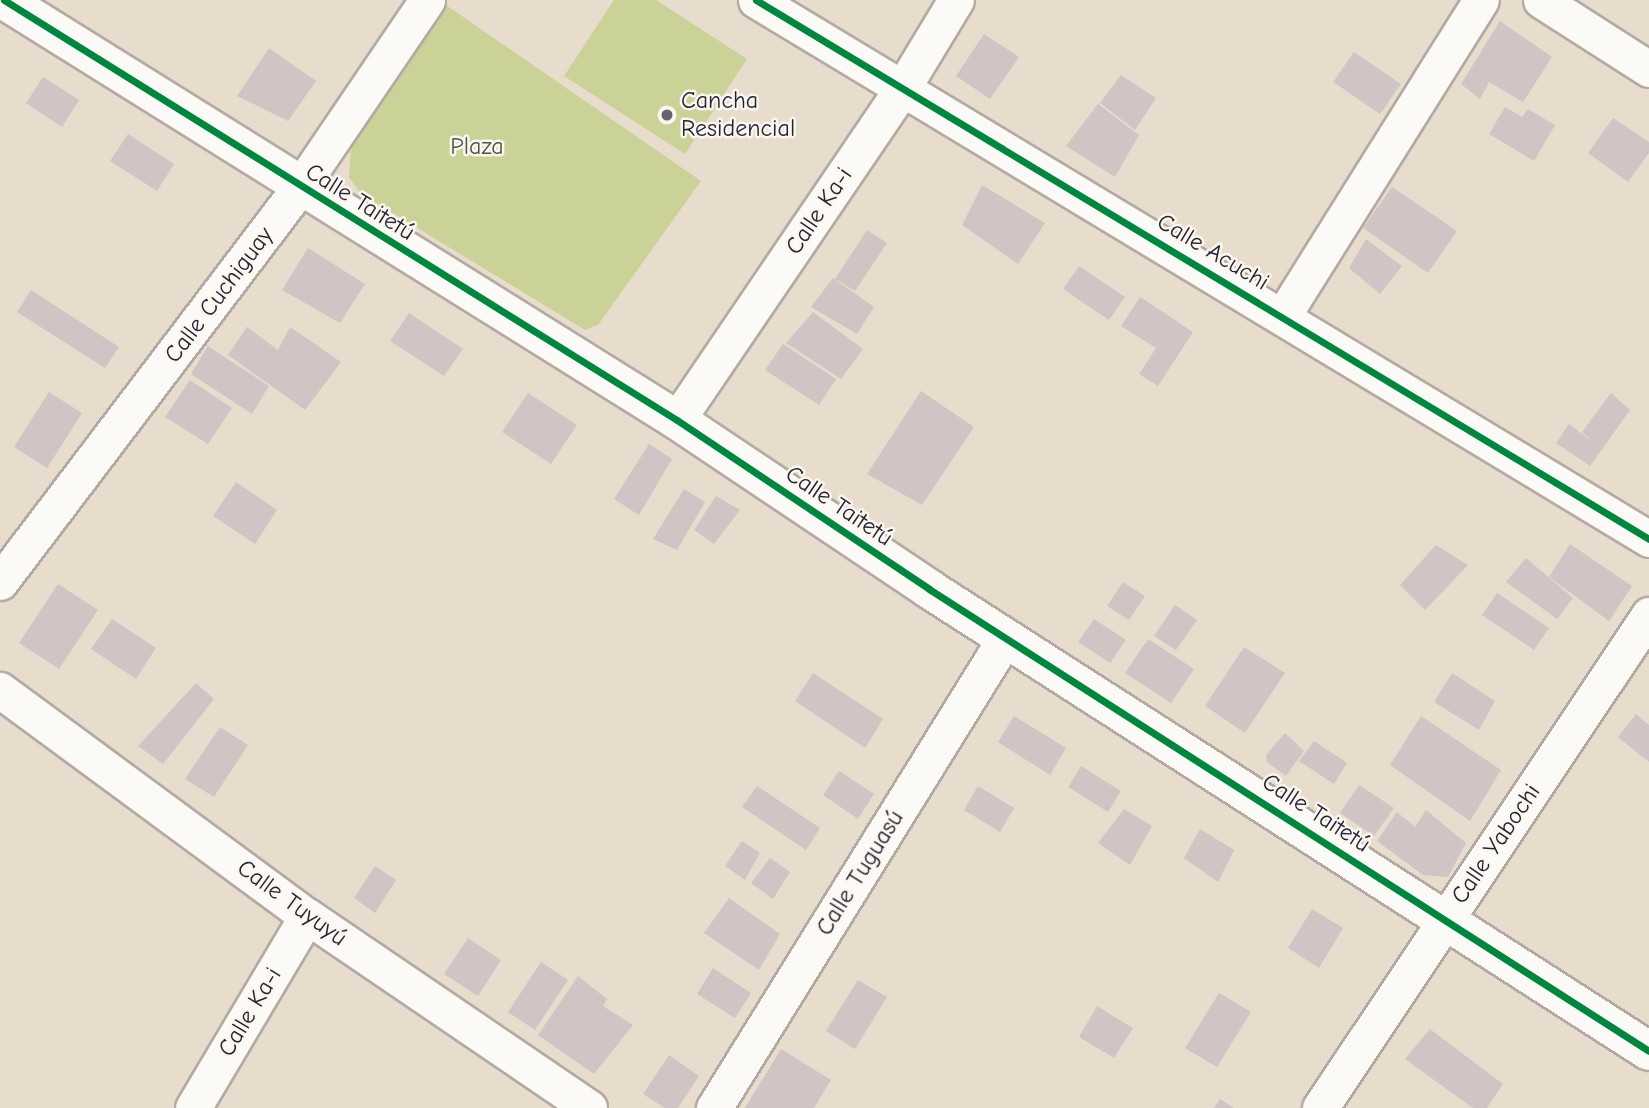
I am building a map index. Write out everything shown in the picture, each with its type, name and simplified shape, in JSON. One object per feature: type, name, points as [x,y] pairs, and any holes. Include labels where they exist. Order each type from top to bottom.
[{"type":"street","name":"Calle Taitetú","points":[[4,0],[677,420],[1006,637],[1649,1051]]},
{"type":"street","name":"Calle Cuchiguay","points":[[0,582],[300,187],[427,0]]},
{"type":"street","name":"Calle Acuchi","points":[[756,0],[1649,539]]},
{"type":"street","name":"Calle Ka-i","points":[[677,420],[902,89],[956,0]]},
{"type":"street","points":[[1282,317],[1481,0]]},
{"type":"street","points":[[1541,0],[1649,69]]},
{"type":"street","name":"Calle Yabochi","points":[[1320,1108],[1649,615]]},
{"type":"street","name":"Calle Tuguasú","points":[[714,1108],[1006,637]]},
{"type":"street","name":"Calle Tuyuyú","points":[[0,690],[307,916],[589,1108]]},
{"type":"street","name":"Calle Ka-i","points":[[193,1108],[307,916]]},
{"type":"green space","name":"Cancha Residencial","points":[[614,0],[656,0],[747,59],[685,154],[564,76]]},
{"type":"green space","name":"Plaza","points":[[443,3],[701,181],[598,325],[585,330],[360,193],[349,177],[351,144]]},
{"type":"building","points":[[1500,21],[1552,57],[1523,102],[1489,82],[1480,99],[1461,84]]},
{"type":"building","points":[[984,34],[1019,57],[990,99],[956,76]]},
{"type":"building","points":[[269,48],[316,81],[288,121],[237,96]]},
{"type":"building","points":[[1354,52],[1401,84],[1380,114],[1333,82]]},
{"type":"building","points":[[1121,75],[1156,98],[1135,130],[1100,103]]},
{"type":"building","points":[[43,77],[79,100],[62,127],[26,103]]},
{"type":"building","points":[[1098,104],[1139,135],[1115,177],[1066,146]]},
{"type":"building","points":[[1505,107],[1522,117],[1528,109],[1555,125],[1534,161],[1489,134]]},
{"type":"building","points":[[1613,118],[1649,142],[1649,153],[1628,182],[1588,153]]},
{"type":"building","points":[[128,134],[174,164],[157,191],[110,161]]},
{"type":"building","points":[[982,185],[1045,223],[1018,264],[962,225]]},
{"type":"building","points":[[1392,187],[1457,231],[1428,273],[1363,228]]},
{"type":"building","points":[[867,230],[887,243],[855,291],[835,279]]},
{"type":"building","points":[[1366,239],[1402,266],[1380,294],[1349,268]]},
{"type":"building","points":[[308,248],[365,284],[340,323],[282,290]]},
{"type":"building","points":[[1079,266],[1125,297],[1109,320],[1063,289]]},
{"type":"building","points":[[833,278],[874,307],[857,334],[811,307]]},
{"type":"building","points":[[31,290],[119,347],[105,368],[17,312]]},
{"type":"building","points":[[1140,297],[1193,332],[1158,386],[1139,374],[1156,348],[1121,326]]},
{"type":"building","points":[[813,312],[863,349],[841,379],[786,343]]},
{"type":"building","points":[[409,313],[463,349],[444,376],[390,341]]},
{"type":"building","points":[[247,327],[278,350],[290,327],[341,362],[305,410],[228,355]]},
{"type":"building","points":[[783,344],[836,379],[819,405],[765,370]]},
{"type":"building","points":[[208,346],[269,386],[252,414],[191,374]]},
{"type":"building","points":[[190,380],[232,408],[208,444],[165,417]]},
{"type":"building","points":[[921,391],[974,427],[922,505],[867,474]]},
{"type":"building","points":[[49,392],[82,413],[47,468],[14,447]]},
{"type":"building","points":[[528,393],[577,425],[551,464],[502,432]]},
{"type":"building","points":[[1611,393],[1630,410],[1590,466],[1556,443],[1569,424],[1593,442],[1582,432]]},
{"type":"building","points":[[649,444],[672,459],[639,515],[614,499]]},
{"type":"building","points":[[236,482],[277,510],[255,544],[213,516]]},
{"type":"building","points":[[684,489],[705,502],[677,550],[653,539]]},
{"type":"building","points":[[716,496],[740,510],[714,544],[694,530]]},
{"type":"building","points":[[1570,544],[1632,586],[1609,621],[1549,577]]},
{"type":"building","points":[[1436,545],[1468,565],[1425,610],[1400,585]]},
{"type":"building","points":[[1526,558],[1573,598],[1557,619],[1506,582]]},
{"type":"building","points":[[1123,582],[1145,596],[1129,620],[1107,606]]},
{"type":"building","points":[[58,584],[98,610],[59,669],[19,643]]},
{"type":"building","points":[[1497,593],[1549,628],[1534,650],[1482,615]]},
{"type":"building","points":[[1175,605],[1197,620],[1176,650],[1154,636]]},
{"type":"building","points":[[112,619],[156,648],[136,679],[91,649]]},
{"type":"building","points":[[1094,619],[1126,640],[1110,663],[1078,642]]},
{"type":"building","points":[[1148,639],[1194,669],[1171,703],[1125,673]]},
{"type":"building","points":[[1244,647],[1285,673],[1245,733],[1205,706]]},
{"type":"building","points":[[813,673],[883,719],[865,748],[795,701]]},
{"type":"building","points":[[1452,673],[1495,701],[1479,730],[1434,702]]},
{"type":"building","points":[[196,683],[214,699],[163,764],[138,746]]},
{"type":"building","points":[[1636,714],[1649,725],[1649,762],[1618,737]]},
{"type":"building","points":[[1014,716],[1066,748],[1050,775],[998,742]]},
{"type":"building","points":[[1421,716],[1501,770],[1470,821],[1390,765]]},
{"type":"building","points":[[220,727],[248,745],[214,797],[185,779]]},
{"type":"building","points":[[1285,733],[1304,751],[1286,776],[1267,762],[1266,755]]},
{"type":"building","points":[[1314,741],[1347,763],[1334,784],[1299,761]]},
{"type":"building","points":[[1081,766],[1121,791],[1108,812],[1068,787]]},
{"type":"building","points":[[839,771],[874,794],[858,819],[823,795]]},
{"type":"building","points":[[1359,785],[1394,808],[1374,836],[1340,813]]},
{"type":"building","points":[[757,786],[820,828],[806,850],[742,807]]},
{"type":"building","points":[[978,786],[1014,808],[1000,832],[964,810]]},
{"type":"building","points":[[1124,809],[1152,826],[1130,865],[1098,843]]},
{"type":"building","points":[[1426,810],[1466,843],[1448,877],[1423,875],[1377,841],[1397,812],[1415,827]]},
{"type":"building","points":[[1200,829],[1234,850],[1218,882],[1184,858]]},
{"type":"building","points":[[742,841],[760,853],[745,880],[725,866]]},
{"type":"building","points":[[770,858],[790,872],[773,899],[751,883]]},
{"type":"building","points":[[375,866],[396,880],[375,913],[354,898]]},
{"type":"building","points":[[729,898],[780,934],[759,970],[704,933]]},
{"type":"building","points":[[1312,909],[1343,928],[1319,968],[1288,948]]},
{"type":"building","points":[[468,938],[501,960],[478,996],[444,974]]},
{"type":"building","points":[[541,962],[568,980],[535,1030],[508,1012]]},
{"type":"building","points":[[713,968],[751,993],[735,1018],[697,994]]},
{"type":"building","points":[[578,976],[607,999],[603,1006],[633,1025],[594,1074],[538,1035]]},
{"type":"building","points":[[858,980],[887,997],[855,1049],[826,1031]]},
{"type":"building","points":[[1219,993],[1251,1012],[1217,1067],[1185,1048]]},
{"type":"building","points":[[1097,1006],[1133,1028],[1114,1058],[1079,1037]]},
{"type":"building","points":[[1430,1029],[1503,1084],[1487,1108],[1473,1108],[1405,1059]]},
{"type":"building","points":[[781,1049],[831,1080],[814,1108],[745,1108]]},
{"type":"building","points":[[669,1055],[699,1076],[678,1108],[665,1108],[643,1094]]},
{"type":"building","points":[[1220,1099],[1234,1108],[1214,1108]]},
{"type":"cycle path","points":[[4,0],[677,420],[929,589],[1649,1051]]},
{"type":"cycle path","points":[[756,0],[1649,539]]},
{"type":"place","name":"Cancha Residencial","points":[[667,115]]}]
